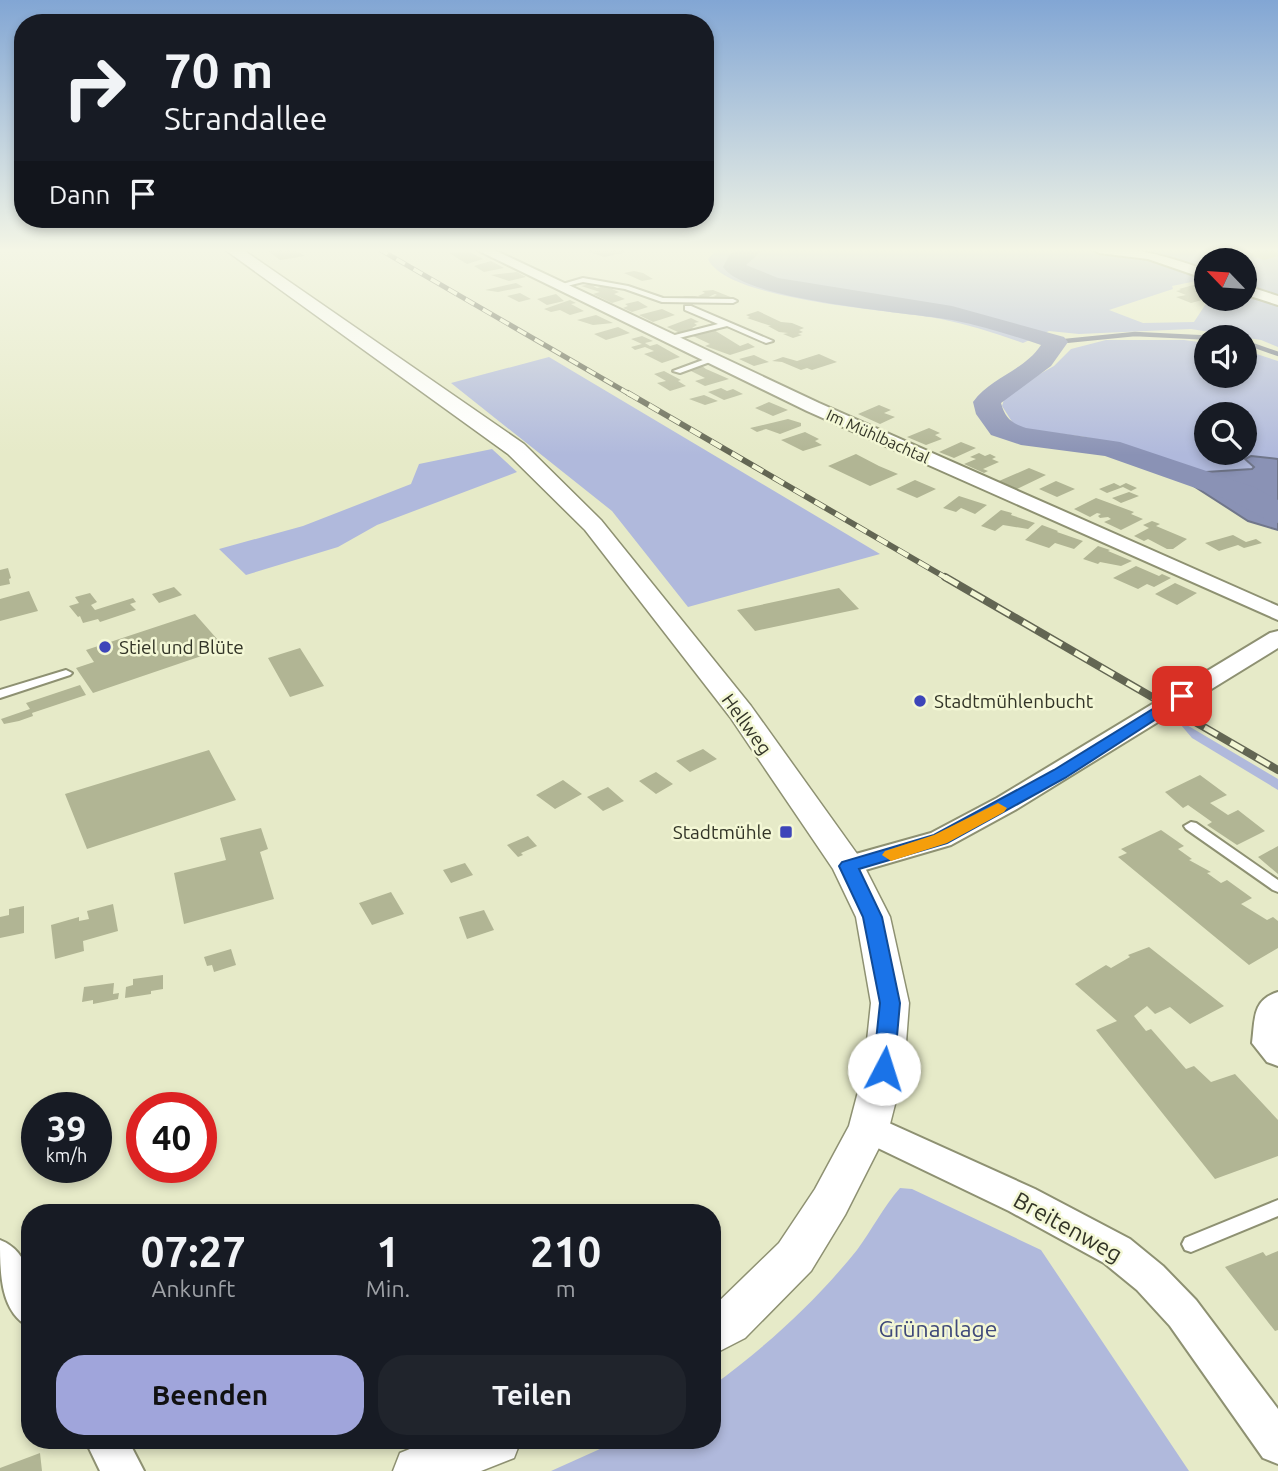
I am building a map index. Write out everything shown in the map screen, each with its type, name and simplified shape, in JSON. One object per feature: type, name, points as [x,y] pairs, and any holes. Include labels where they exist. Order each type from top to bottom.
[{"type":"street","name":"Hellweg","points":[[329,318],[516,449],[593,525],[737,707],[848,866],[873,917],[890,1003],[884,1069],[869,1128],[831,1202],[795,1257],[729,1323],[721,1328]]},
{"type":"street","name":"Im Mühlbachtal","points":[[625,318],[813,407],[1278,614]]},
{"type":"street","points":[[848,866],[941,839],[1006,804],[1278,638]]},
{"type":"street","points":[[1278,1004],[1271,1009],[1268,1043],[1278,1053]]},
{"type":"street","name":"Breitenweg","points":[[869,1128],[1022,1200],[1117,1251],[1150,1278],[1183,1313],[1278,1443]]},
{"type":"street","points":[[0,1257],[21,1293]]},
{"type":"street","points":[[110,1449],[123,1471]]},
{"type":"street","points":[[418,1471],[473,1449]]},
{"type":"lane","points":[[709,318],[768,341]]},
{"type":"lane","points":[[670,339],[723,324]]},
{"type":"lane","points":[[677,371],[714,359]]},
{"type":"lane","points":[[0,694],[66,673]]},
{"type":"lane","points":[[1191,826],[1278,887]]},
{"type":"lane","points":[[1191,1244],[1278,1208]]},
{"type":"green space","points":[[931,318],[1129,318],[1143,323],[1194,322],[1197,318],[1278,318],[1278,347],[1257,339],[1257,325],[1194,325],[1194,329],[1079,334],[1049,331],[1023,343]]},
{"type":"green space","points":[[1106,340],[1184,340],[1194,341],[1194,388],[1257,388],[1257,354],[1278,361],[1278,459],[1257,457],[1257,402],[1194,402],[1194,465],[1252,465],[1255,467],[1252,469],[1206,472],[1124,445],[1016,428],[1002,406],[1006,393],[1054,366],[1071,349]]},
{"type":"green space","points":[[549,357],[880,554],[688,607],[612,511],[451,383]]},
{"type":"green space","points":[[492,449],[517,472],[377,525],[338,547],[246,575],[219,549],[303,526],[411,484],[419,464]]},
{"type":"green space","points":[[1175,718],[1278,779],[1278,790],[1192,738]]},
{"type":"green space","name":"Grünanlage","points":[[900,1188],[912,1189],[1041,1250],[1189,1471],[551,1471],[600,1449],[721,1449],[721,1379],[807,1306],[857,1250]]},
{"type":"shaded area","points":[[1257,457],[1278,459],[1278,530],[1248,521],[1189,483],[1206,472],[1254,467],[1252,465],[1257,465]]},
{"type":"building","points":[[602,318],[613,323],[593,325],[577,320]]},
{"type":"building","points":[[644,318],[667,318],[653,322]]},
{"type":"building","points":[[691,318],[699,322],[694,323],[697,325],[692,328],[694,329],[680,333],[667,327]]},
{"type":"building","points":[[747,318],[772,318],[804,328],[799,330],[803,332],[798,334],[802,335],[793,338],[783,334],[788,333],[779,332],[768,326],[771,326]]},
{"type":"building","points":[[618,327],[630,333],[606,340],[594,334]]},
{"type":"building","points":[[714,330],[740,346],[748,343],[755,347],[730,355],[705,346],[710,344],[693,336]]},
{"type":"building","points":[[642,336],[653,341],[645,343],[650,346],[657,344],[680,357],[662,363],[644,354],[654,351],[645,347],[635,350],[631,347],[642,344],[631,339]]},
{"type":"building","points":[[819,354],[837,362],[812,370],[801,370],[772,361],[783,357],[797,361]]},
{"type":"building","points":[[754,355],[769,362],[754,366],[739,359]]},
{"type":"building","points":[[702,366],[729,379],[705,386],[695,381],[705,378],[689,370]]},
{"type":"building","points":[[664,371],[681,380],[678,381],[686,386],[670,391],[657,383],[666,381],[654,374]]},
{"type":"building","points":[[721,388],[727,391],[733,389],[743,394],[724,400],[708,392]]},
{"type":"building","points":[[704,395],[718,401],[705,405],[689,399]]},
{"type":"building","points":[[769,402],[788,410],[773,416],[755,408]]},
{"type":"building","points":[[879,405],[891,410],[884,413],[895,417],[880,424],[858,414]]},
{"type":"building","points":[[788,419],[801,423],[801,426],[780,434],[766,429],[757,432],[750,428]]},
{"type":"building","points":[[929,428],[940,433],[935,435],[942,439],[926,445],[907,437]]},
{"type":"building","points":[[805,432],[819,439],[815,441],[822,445],[803,451],[781,440]]},
{"type":"building","points":[[961,442],[976,448],[954,458],[939,452]]},
{"type":"building","points":[[979,453],[985,456],[990,454],[996,457],[992,459],[999,462],[983,469],[988,471],[984,473],[964,464],[976,459],[970,457]]},
{"type":"building","points":[[856,454],[898,474],[870,486],[828,466]]},
{"type":"building","points":[[1029,468],[1046,475],[1017,489],[999,481]]},
{"type":"building","points":[[915,480],[936,489],[917,498],[896,489]]},
{"type":"building","points":[[1056,481],[1075,489],[1057,497],[1039,489]]},
{"type":"building","points":[[1114,483],[1120,486],[1126,483],[1137,488],[1131,491],[1123,487],[1107,493],[1099,489]]},
{"type":"building","points":[[1129,492],[1139,496],[1121,503],[1112,498]]},
{"type":"building","points":[[959,496],[987,505],[975,514],[961,508],[956,512],[943,508]]},
{"type":"building","points":[[1096,498],[1134,512],[1131,514],[1143,519],[1121,530],[1104,522],[1111,519],[1108,517],[1100,518],[1098,516],[1101,514],[1097,513],[1090,517],[1074,509]]},
{"type":"building","points":[[1001,510],[1035,523],[1028,529],[1003,525],[995,531],[981,526]]},
{"type":"building","points":[[1152,521],[1160,524],[1156,526],[1187,539],[1173,549],[1167,549],[1148,539],[1144,541],[1134,536],[1149,528],[1143,525]]},
{"type":"building","points":[[1042,525],[1083,541],[1074,549],[1055,543],[1049,548],[1025,540]]},
{"type":"building","points":[[1233,535],[1246,542],[1256,539],[1262,543],[1244,548],[1238,545],[1219,551],[1205,543]]},
{"type":"building","points":[[1098,546],[1132,561],[1121,566],[1100,562],[1098,564],[1083,559]]},
{"type":"building","points":[[1136,566],[1171,578],[1154,587],[1147,584],[1138,589],[1113,578]]},
{"type":"building","points":[[8,568],[10,584],[0,586],[0,570]]},
{"type":"building","points":[[1175,583],[1197,593],[1177,605],[1155,594]]},
{"type":"building","points":[[174,587],[182,595],[159,603],[152,594]]},
{"type":"building","points":[[839,588],[859,609],[755,631],[737,610]]},
{"type":"building","points":[[29,591],[38,611],[0,621],[0,599]]},
{"type":"building","points":[[90,593],[97,602],[91,605],[95,610],[133,598],[136,602],[130,604],[136,610],[100,622],[98,619],[83,623],[80,616],[69,606],[79,603],[75,597]]},
{"type":"building","points":[[195,614],[225,648],[93,693],[76,668],[94,662],[86,650]]},
{"type":"building","points":[[300,648],[324,686],[290,697],[268,658]]},
{"type":"building","points":[[80,685],[86,695],[32,713],[33,716],[19,721],[4,724],[1,719],[30,709],[26,703]]},
{"type":"building","points":[[703,749],[717,759],[690,772],[676,761]]},
{"type":"building","points":[[209,750],[236,800],[87,849],[65,794]]},
{"type":"building","points":[[656,772],[673,784],[656,794],[639,781]]},
{"type":"building","points":[[1200,775],[1227,795],[1210,803],[1228,815],[1238,810],[1265,831],[1237,845],[1207,825],[1212,822],[1188,805],[1183,808],[1165,792]]},
{"type":"building","points":[[563,780],[582,794],[555,809],[536,795]]},
{"type":"building","points":[[608,787],[624,801],[603,811],[587,797]]},
{"type":"building","points":[[261,828],[268,849],[260,852],[274,899],[184,924],[174,873],[226,860],[220,838]]},
{"type":"building","points":[[1161,830],[1184,846],[1178,849],[1192,859],[1189,860],[1211,872],[1207,873],[1221,883],[1227,880],[1252,898],[1241,904],[1267,920],[1273,917],[1278,921],[1278,948],[1249,965],[1118,857],[1127,853],[1121,849]]},
{"type":"building","points":[[528,836],[537,846],[518,857],[507,845]]},
{"type":"building","points":[[1278,846],[1278,874],[1258,857]]},
{"type":"building","points":[[465,863],[473,875],[451,883],[443,870]]},
{"type":"building","points":[[391,892],[404,914],[372,925],[359,903]]},
{"type":"building","points":[[113,904],[118,931],[83,941],[84,951],[55,959],[51,925],[79,917],[79,921],[89,919],[87,911]]},
{"type":"building","points":[[24,906],[24,933],[0,938],[0,917],[9,915],[9,909]]},
{"type":"building","points":[[484,910],[494,930],[467,939],[459,917]]},
{"type":"building","points":[[1149,947],[1224,1006],[1190,1024],[1170,1007],[1155,1014],[1147,1006],[1134,1016],[1146,1031],[1151,1029],[1186,1069],[1194,1066],[1211,1082],[1235,1074],[1278,1120],[1278,1156],[1215,1179],[1096,1030],[1117,1021],[1075,984],[1106,965],[1111,968],[1130,957],[1128,955]]},
{"type":"building","points":[[231,949],[236,965],[214,972],[212,965],[207,966],[204,957]]},
{"type":"building","points":[[163,975],[163,989],[125,998],[126,987],[133,985],[133,979]]},
{"type":"building","points":[[114,983],[113,994],[119,993],[118,999],[93,1004],[93,1000],[82,1002],[84,987]]},
{"type":"building","points":[[1278,1251],[1278,1330],[1275,1331],[1225,1267],[1263,1252],[1266,1256]]},
{"type":"building","points":[[40,1453],[42,1471],[0,1471],[0,1468]]},
{"type":"waterway","points":[[972,318],[1055,342],[1042,361],[1003,386],[987,402],[990,414],[1001,429],[1021,436],[1110,448],[1243,494],[1278,513]]},
{"type":"waterway","points":[[1055,342],[1135,334],[1194,337]]},
{"type":"waterway","points":[[1257,347],[1278,354]]},
{"type":"railway","points":[[497,318],[631,395]]},
{"type":"railway","points":[[628,393],[948,579]]},
{"type":"railway","points":[[945,577],[1278,770]]},
{"type":"slow traffic","points":[[891,855],[941,839],[998,808]]},
{"type":"place","name":"Stiel und Blüte","points":[[105,647]]},
{"type":"place","name":"Stadtmühlenbucht","points":[[920,701]]},
{"type":"place","name":"Stadtmühle","points":[[786,832]]},
{"type":"route","points":[[884,1069],[890,1003],[873,917],[848,866],[941,839],[1060,774],[1182,696]]}]
